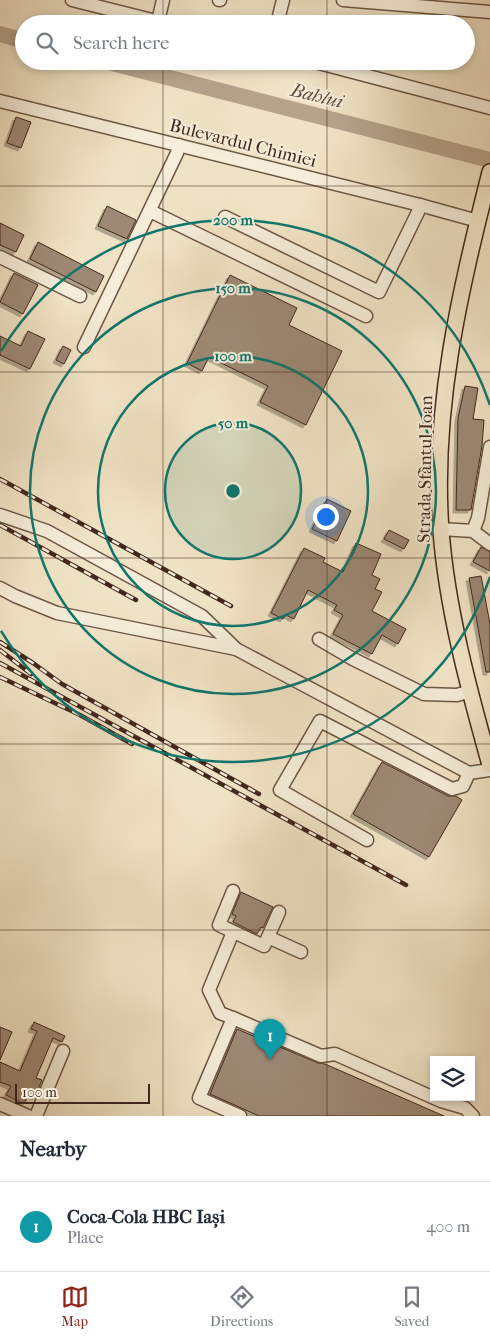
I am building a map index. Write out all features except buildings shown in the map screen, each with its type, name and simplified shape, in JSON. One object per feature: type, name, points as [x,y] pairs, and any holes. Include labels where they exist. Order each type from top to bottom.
[{"type":"main road","name":"Strada Sfântul Ioan","points":[[488,179],[460,296],[445,384],[440,463],[441,529],[444,559],[457,636],[490,765]]},
{"type":"street","points":[[72,0],[133,15]]},
{"type":"street","points":[[162,15],[163,0]]},
{"type":"street","points":[[279,15],[283,0]]},
{"type":"street","points":[[343,0],[490,12]]},
{"type":"street","points":[[345,70],[490,108]]},
{"type":"street","name":"Bulevardul Chimiei","points":[[0,101],[478,221]]},
{"type":"street","points":[[84,347],[150,211],[179,145]]},
{"type":"street","points":[[225,217],[379,292],[420,205]]},
{"type":"street","points":[[150,211],[366,316]]},
{"type":"street","points":[[0,257],[80,296]]},
{"type":"street","points":[[473,531],[478,518],[490,447]]},
{"type":"street","points":[[0,515],[47,531],[202,616],[236,649],[469,773],[490,770]]},
{"type":"street","points":[[441,529],[473,531],[490,544]]},
{"type":"street","points":[[0,588],[57,613],[236,649]]},
{"type":"street","points":[[319,639],[424,694],[457,695],[471,691]]},
{"type":"street","points":[[367,840],[280,790],[320,721],[452,789],[463,786],[469,773]]},
{"type":"street","points":[[233,891],[219,925],[233,932],[264,946],[279,912]]},
{"type":"street","points":[[233,932],[209,990],[220,1012],[321,1056],[335,1054],[441,1101],[465,1108],[473,1116]]},
{"type":"street","points":[[268,937],[301,952]]},
{"type":"street","points":[[233,1018],[200,1098],[240,1116]]},
{"type":"street","points":[[36,1116],[63,1051]]},
{"type":"street","points":[[0,1104],[28,1116]]},
{"type":"waterway","name":"Bahlui","points":[[0,34],[15,38]]},
{"type":"waterway","name":"Bahlui","points":[[139,70],[490,160]]},
{"type":"railway","points":[[0,479],[231,606]]},
{"type":"railway","points":[[0,525],[136,600]]},
{"type":"railway","points":[[0,642],[62,684],[259,794]]},
{"type":"railway","points":[[0,650],[31,674]]},
{"type":"railway","points":[[0,663],[406,885]]},
{"type":"railway","points":[[0,677],[80,715],[132,744]]},
{"type":"place","name":"Coca-Cola HBC Iași","points":[[270,1060]]}]
